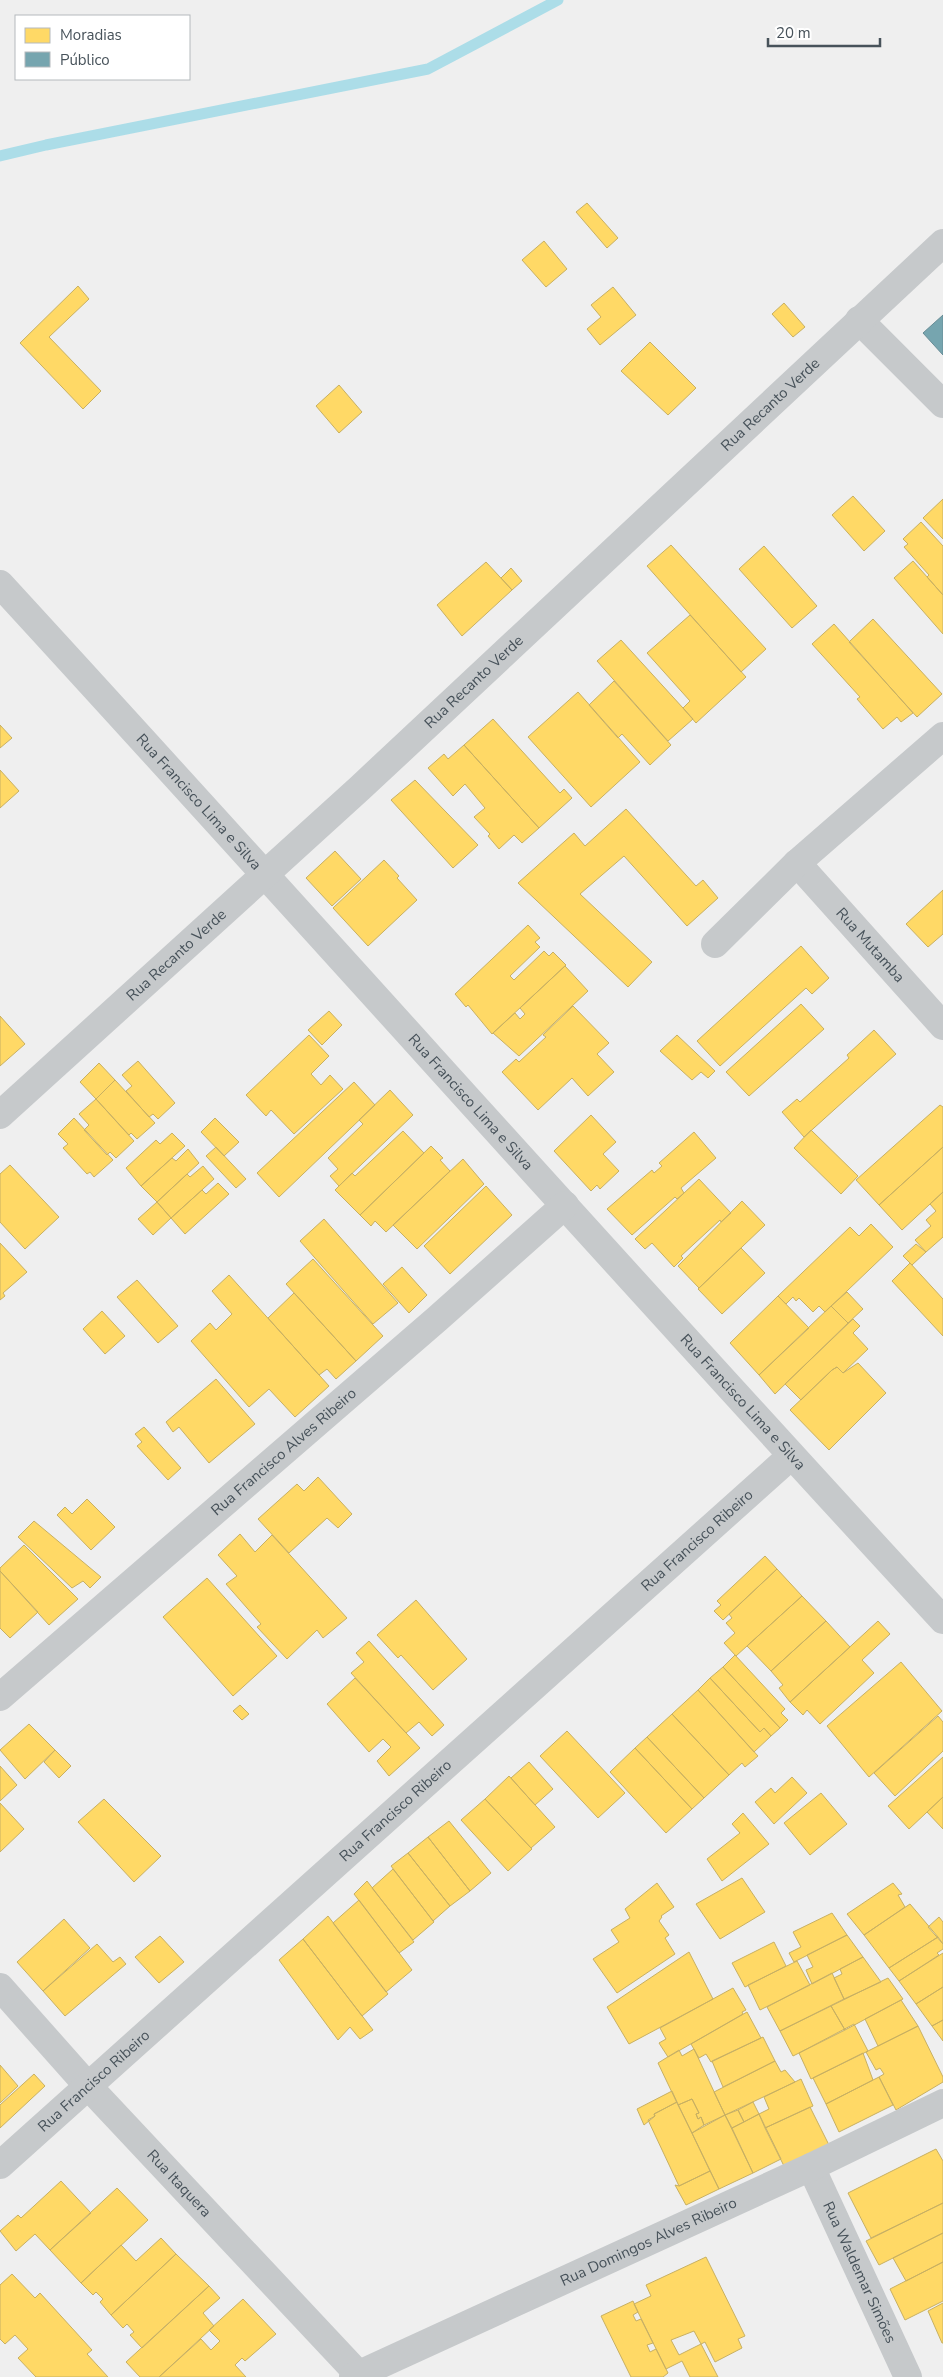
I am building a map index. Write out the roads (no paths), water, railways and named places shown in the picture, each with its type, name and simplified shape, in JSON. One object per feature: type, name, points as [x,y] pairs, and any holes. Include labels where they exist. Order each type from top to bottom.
[{"type":"street","name":"Rua Recanto Verde","points":[[0,1115],[360,788],[943,243]]},
{"type":"street","points":[[859,320],[943,404]]},
{"type":"street","name":"Rua Francisco Lima e Silva","points":[[0,584],[265,873],[791,1456],[943,1620]]},
{"type":"street","points":[[715,944],[797,863],[943,736]]},
{"type":"street","name":"Rua Mutamba","points":[[797,863],[943,1026]]},
{"type":"street","name":"Rua Francisco Alves Ribeiro","points":[[0,1697],[437,1319],[565,1205]]},
{"type":"street","name":"Rua Francisco Ribeiro","points":[[0,2165],[87,2085],[791,1456]]},
{"type":"street","name":"Rua Itaquera","points":[[0,1987],[87,2085],[358,2376]]},
{"type":"street","name":"Rua Domingos Alves Ribeiro","points":[[358,2376],[811,2167],[943,2103]]},
{"type":"street","name":"Rua Waldemar Simões","points":[[811,2167],[908,2377]]},
{"type":"waterway","points":[[0,156],[46,145],[428,69],[558,0]]}]
